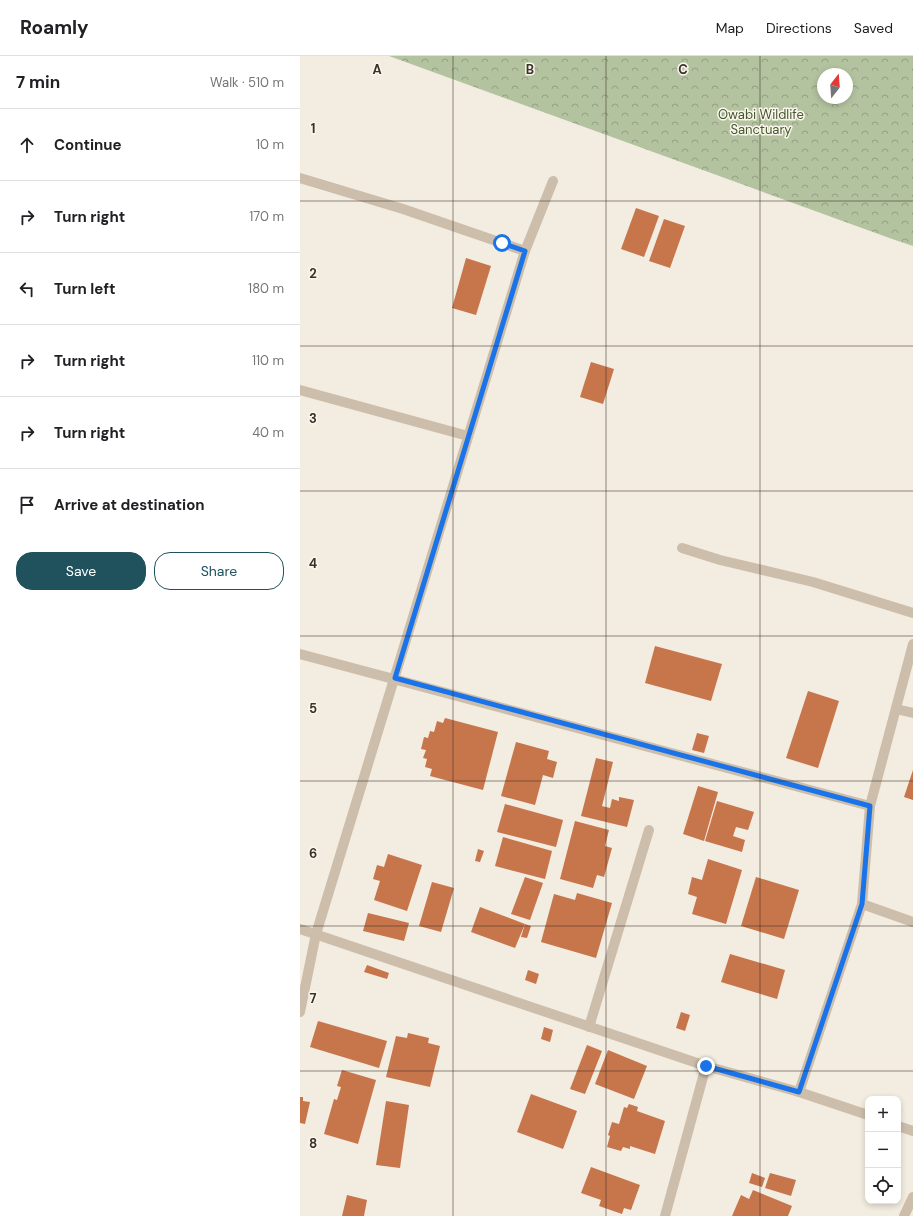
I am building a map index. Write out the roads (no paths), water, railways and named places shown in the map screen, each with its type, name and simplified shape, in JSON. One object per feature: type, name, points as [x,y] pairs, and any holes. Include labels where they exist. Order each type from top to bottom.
[{"type":"street","points":[[300,178],[403,209],[525,251]]},
{"type":"street","points":[[300,1012],[316,934],[525,251],[553,181]]},
{"type":"street","points":[[300,390],[468,436]]},
{"type":"street","points":[[682,548],[720,560],[812,582],[913,613]]},
{"type":"street","points":[[799,1092],[862,904],[870,806],[913,644]]},
{"type":"street","points":[[300,654],[395,678],[870,806]]},
{"type":"street","points":[[896,709],[913,713]]},
{"type":"street","points":[[589,1027],[649,830]]},
{"type":"street","points":[[862,904],[913,922]]},
{"type":"street","points":[[300,929],[706,1066],[799,1092],[865,1114]]},
{"type":"street","points":[[665,1216],[706,1066]]},
{"type":"street","points":[[901,1127],[913,1131]]},
{"type":"street","points":[[904,1216],[913,1197]]},
{"type":"park label","name":"Owabi Wildlife Sanctuary","points":[[761,122]]}]
